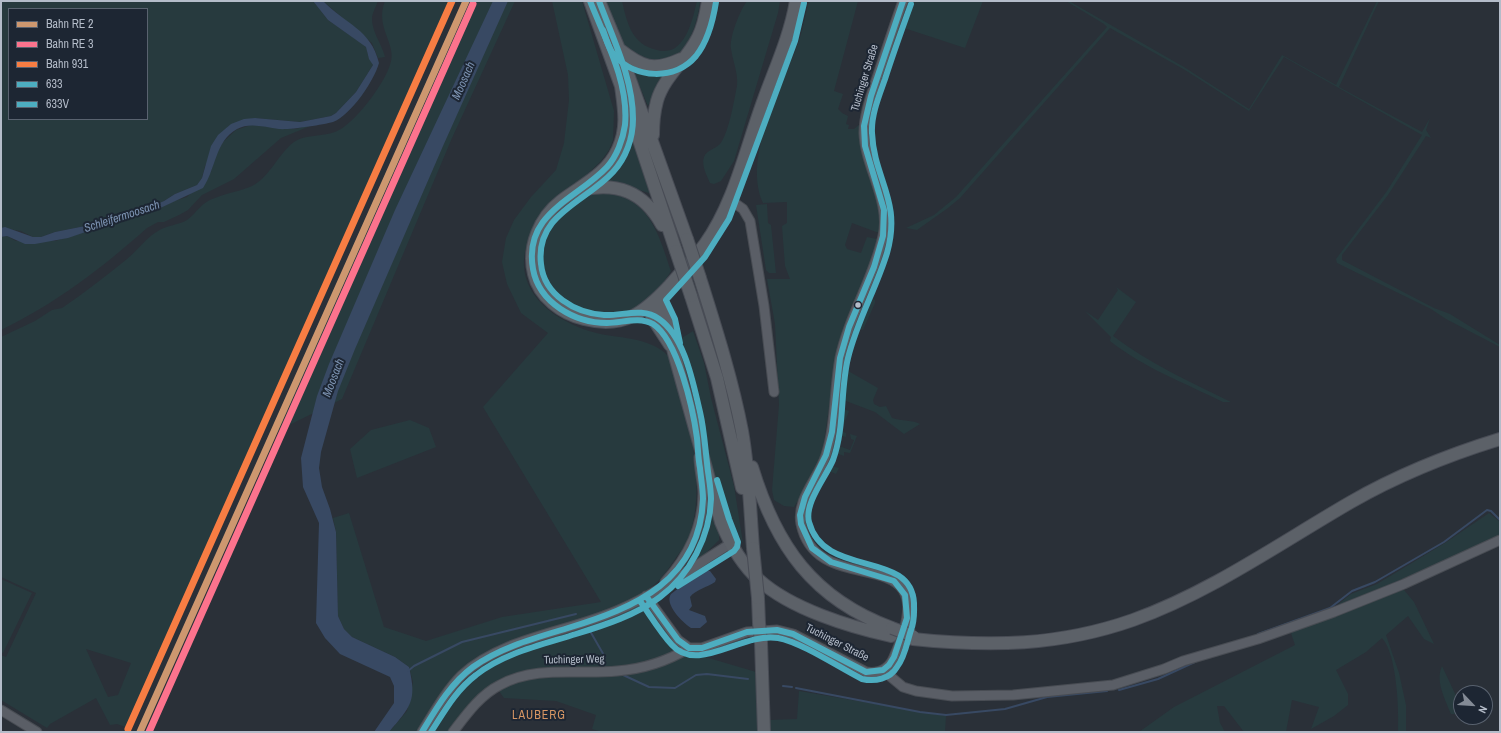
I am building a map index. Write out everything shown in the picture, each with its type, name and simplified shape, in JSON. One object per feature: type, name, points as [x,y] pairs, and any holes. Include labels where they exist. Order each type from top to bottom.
[{"type":"main road","points":[[590,1],[621,86],[717,378],[727,416],[753,545]]},
{"type":"main road","points":[[599,1],[619,49],[653,142],[700,278],[725,357],[742,432],[767,511],[778,532],[803,569],[838,602],[892,632]]},
{"type":"main road","points":[[653,142],[654,119],[657,101],[668,78],[700,32],[708,1]]},
{"type":"main road","points":[[629,319],[652,303],[706,244],[722,215],[788,38],[796,1]]},
{"type":"main road","points":[[619,49],[643,65],[656,67],[666,66],[684,57]]},
{"type":"main road","points":[[621,86],[625,117],[618,149],[606,168],[579,190],[553,208],[537,232],[532,257],[532,266],[536,282],[541,291],[552,303],[581,319],[606,323],[638,319],[659,329]]},
{"type":"main road","points":[[579,190],[609,187],[622,189],[633,194],[652,209],[671,237]]},
{"type":"main road","points":[[652,303],[659,329],[674,353]]},
{"type":"main road","points":[[652,303],[666,321],[714,499],[730,544],[759,580],[776,592],[831,619],[854,627],[892,632],[913,638],[932,641],[1001,645],[1046,641],[1084,634],[1133,620],[1208,586],[1374,489],[1444,457],[1500,439]]},
{"type":"main road","points":[[742,432],[749,487],[758,598],[764,732]]},
{"type":"street","name":"Tuchinger Straße","points":[[688,648],[702,648],[747,632],[777,630],[793,634],[859,670],[873,673],[885,669],[894,658],[908,614],[909,603],[906,595],[898,584],[885,576],[836,565],[820,557],[810,546],[803,531],[800,517],[801,507],[827,454],[840,358],[884,233],[884,212],[867,150],[864,130],[869,103],[903,1]]},
{"type":"street","points":[[729,199],[743,209],[750,221],[764,306],[774,392]]},
{"type":"street","points":[[655,591],[678,566],[696,533],[703,500],[699,442]]},
{"type":"street","points":[[885,669],[891,677],[903,687],[929,694],[970,696],[1013,695],[1113,684],[1164,670],[1183,661],[1252,641],[1348,606],[1404,584],[1500,540]]},
{"type":"street","points":[[422,732],[454,685],[462,676],[487,658],[511,647],[610,614],[655,591],[730,544]]},
{"type":"street","points":[[646,596],[678,640],[688,648]]},
{"type":"street","name":"Tuchinger Weg","points":[[453,732],[474,705],[499,685],[512,680],[536,673],[563,671],[617,672],[661,663],[688,648]]},
{"type":"street","points":[[1,710],[37,732]]},
{"type":"green space","points":[[1,1],[313,1],[328,20],[367,47],[368,55],[373,65],[356,92],[336,113],[331,116],[300,122],[255,118],[230,125],[205,166],[202,178],[197,185],[145,209],[130,212],[95,224],[55,232],[41,237],[33,237],[21,231],[1,228]]},
{"type":"green space","points":[[323,1],[378,1],[372,15],[372,22],[385,57],[378,58],[372,43]]},
{"type":"green space","points":[[385,1],[454,1],[130,732],[126,732],[128,728],[117,724],[110,725],[96,698],[50,724],[47,728],[1,700],[1,655],[6,657],[36,593],[1,577],[1,337],[35,321],[52,310],[62,308],[131,256],[158,231],[165,227],[187,220],[206,202],[248,188],[258,182],[264,177],[288,147],[298,139],[325,135],[343,128],[359,113],[375,93],[390,65],[392,57],[391,50],[384,28],[382,11]],"holes":[[[86,649],[131,663],[118,695],[108,697]]]},
{"type":"green space","points":[[469,1],[515,1],[452,138],[342,399],[277,431]]},
{"type":"green space","points":[[552,1],[582,1],[614,111],[613,140],[609,150],[601,161],[533,230],[525,250],[524,266],[527,281],[534,295],[545,306],[558,316],[573,324],[598,334],[627,338],[646,343],[664,352],[668,356],[676,374],[691,432],[696,470],[696,508],[684,547],[662,577],[645,592],[630,601],[473,665],[418,732],[389,732],[407,711],[413,682],[409,667],[395,657],[352,637],[344,629],[338,616],[336,532],[333,518],[349,513],[384,627],[426,641],[502,617],[601,602],[483,407],[548,333],[521,313],[507,284],[502,262],[506,238],[514,220],[531,197],[556,170],[564,143],[569,100],[568,75]]},
{"type":"green space","points":[[605,1],[622,1],[629,25],[636,38],[649,47],[659,51],[671,50],[680,44],[690,27],[697,1],[700,2],[694,28],[685,46],[679,53],[664,61],[642,61],[623,45]]},
{"type":"green space","points":[[747,1],[780,1],[778,13],[734,161],[721,181],[714,184],[710,183],[703,160],[705,154],[720,144],[729,124],[737,86],[737,75],[731,44],[733,31],[738,17]]},
{"type":"green space","points":[[809,1],[858,1],[834,91],[843,94],[838,109],[848,116],[846,124],[849,125],[848,129],[854,129],[861,123],[875,178],[881,221],[879,233],[852,223],[845,245],[847,249],[861,253],[867,237],[877,239],[870,267],[834,374],[822,455],[806,488],[794,507],[784,506],[774,500],[772,490],[779,405],[775,324],[767,279],[790,279],[785,266],[782,226],[787,223],[787,202],[763,203],[758,183],[758,162],[768,117],[801,34]]},
{"type":"green space","points":[[910,1],[983,1],[965,48],[901,27]]},
{"type":"green space","points":[[1066,1],[1069,1],[1184,67],[1249,109],[1282,55],[1336,85],[1377,1],[1379,1],[1339,87],[1422,132],[1430,118],[1426,130],[1431,138],[1426,136],[1388,195],[1342,255],[1342,260],[1434,308],[1450,314],[1500,345],[1500,347],[1446,319],[1431,309],[1337,263],[1336,259],[1387,191],[1422,135],[1284,57],[1249,111],[1185,70],[1110,28],[960,198],[917,230],[906,228],[934,215],[956,197],[1107,27]]},
{"type":"green space","points":[[636,66],[664,72],[648,106],[633,71]]},
{"type":"green space","points":[[315,124],[281,138],[234,179],[202,195],[188,210],[164,222],[158,222],[147,228],[113,257],[59,297],[1,330],[1,237],[7,236],[16,241],[55,241],[154,211],[174,201],[187,197],[211,172],[215,157],[223,142],[236,130],[251,125],[295,129]]},
{"type":"green space","points":[[630,129],[652,194],[613,182],[601,182],[619,158]]},
{"type":"green space","points":[[597,193],[614,194],[628,199],[639,207],[655,228],[671,271],[663,284],[647,301],[635,310],[618,316],[607,317],[584,314],[572,310],[552,298],[543,287],[534,258],[534,246],[537,240],[549,220],[560,208],[579,197]]},
{"type":"green space","points":[[767,204],[768,223],[771,225],[776,273],[769,273],[766,270],[756,205]]},
{"type":"green space","points":[[1116,287],[1136,302],[1113,336],[1155,363],[1231,402],[1223,402],[1151,367],[1123,351],[1110,341],[1111,337],[1085,311],[1098,320],[1118,290]]},
{"type":"green space","points":[[867,296],[875,300],[875,303],[863,330],[854,328]]},
{"type":"green space","points":[[693,331],[704,363],[711,398],[734,486],[743,543],[725,511],[683,368],[678,342],[680,339]]},
{"type":"green space","points":[[843,368],[878,388],[873,400],[874,404],[880,407],[886,406],[892,418],[920,424],[904,434],[875,412],[838,398]]},
{"type":"green space","points":[[839,407],[849,411],[843,427],[835,425]]},
{"type":"green space","points":[[410,420],[429,428],[436,447],[357,478],[350,449],[371,430]]},
{"type":"green space","points":[[836,429],[846,433],[846,437],[842,436],[839,446],[850,450],[854,440],[851,439],[850,434],[857,436],[850,453],[844,452],[844,456],[833,452]]},
{"type":"green space","points":[[829,457],[835,459],[832,466],[839,468],[836,474],[824,469]]},
{"type":"green space","points":[[707,499],[719,531],[719,540],[706,553],[681,570],[699,536]]},
{"type":"green space","points":[[1489,513],[1500,522],[1500,537],[1340,606],[1336,606],[1351,594],[1377,584],[1445,543]]},
{"type":"green space","points":[[1,579],[32,593],[3,653],[1,652]]},
{"type":"green space","points":[[1400,590],[1404,590],[1414,602],[1434,644],[1424,639],[1408,616],[1386,635],[1399,673],[1406,705],[1406,732],[1398,732],[1398,710],[1394,669],[1391,656],[1382,638],[1366,652],[1336,670],[1348,694],[1348,705],[1334,716],[1311,729],[1319,707],[1292,700],[1286,732],[1244,732],[1224,706],[1217,706],[1220,723],[1225,732],[1139,732],[1174,707],[1295,645],[1290,630]]},
{"type":"green space","points":[[639,607],[651,612],[664,629],[675,648],[756,672],[760,706],[760,732],[602,732],[592,729],[596,715],[556,701],[504,698],[494,684],[460,716],[448,732],[425,732],[464,676],[490,658]]},
{"type":"green space","points":[[1442,666],[1453,689],[1453,714],[1451,714],[1440,684],[1440,672]]},
{"type":"green space","points":[[799,691],[946,716],[945,732],[770,732],[770,720],[797,719]]},
{"type":"water","name":"Schleifermoosach","points":[[313,1],[323,1],[364,35],[370,42],[379,63],[372,79],[361,97],[340,118],[333,122],[298,128],[279,129],[252,125],[237,129],[224,141],[203,188],[154,211],[68,238],[35,244],[25,244],[7,236],[1,237],[1,228],[5,227],[33,237],[41,237],[55,232],[95,224],[130,212],[145,209],[197,185],[202,178],[211,146],[218,135],[231,124],[244,119],[255,118],[300,122],[331,116],[336,113],[356,92],[373,65],[369,59],[366,47],[328,20]]},
{"type":"water","name":"Moosach","points":[[493,1],[508,1],[355,349],[338,391],[321,452],[319,468],[322,487],[336,532],[338,616],[344,629],[352,637],[395,657],[409,667],[412,696],[407,709],[389,732],[374,732],[394,703],[394,686],[390,677],[340,654],[325,638],[316,623],[319,523],[303,487],[301,458],[317,396],[329,364],[395,210]]},
{"type":"water","points":[[702,570],[710,571],[716,579],[715,582],[695,592],[690,597],[692,606],[689,610],[705,616],[707,622],[700,628],[691,628],[683,622],[672,608],[669,598],[671,594]]},
{"type":"waterway","points":[[1258,634],[1330,608],[1352,591],[1375,582],[1444,542],[1487,510],[1491,511],[1500,520]]},
{"type":"waterway","points":[[408,671],[414,666],[462,642],[576,614]]},
{"type":"waterway","points":[[590,631],[605,657]]},
{"type":"waterway","points":[[1119,690],[1158,679],[1197,661]]},
{"type":"waterway","points":[[621,674],[649,687],[675,688],[696,675],[707,674],[748,679]]},
{"type":"waterway","points":[[783,686],[792,687]]},
{"type":"waterway","points":[[796,688],[920,712],[946,715],[1005,709],[1047,697],[1107,691]]},
{"type":"transit line","points":[[140,732],[466,1]]},
{"type":"transit line","name":"633","points":[[422,732],[450,689],[473,667],[484,660],[519,644],[617,611],[639,600],[660,586],[677,570],[690,551],[699,527],[703,495],[697,438],[688,393],[677,359],[670,344],[662,332],[653,324],[642,320],[607,323],[595,322],[571,315],[560,309],[543,292],[533,269],[532,250],[536,234],[544,221],[555,209],[595,178],[611,163],[617,153],[624,130],[625,109],[620,77],[615,61],[590,1]]},
{"type":"transit line","name":"633V","points":[[431,732],[462,687],[487,667],[523,650],[587,631],[620,619],[641,609],[660,597],[671,588],[689,566],[696,554],[707,527],[710,513],[711,494],[700,412],[687,361],[675,337],[668,327],[659,319],[646,313],[604,315],[582,311],[572,306],[555,293],[548,285],[543,275],[541,264],[541,247],[546,233],[554,221],[565,210],[602,183],[613,172],[625,154],[632,133],[633,119],[630,89],[621,59],[599,1]]},
{"type":"transit line","name":"633","points":[[646,596],[678,640],[689,648],[702,648],[747,632],[777,630],[793,634],[866,672],[883,670],[889,665],[894,657],[907,618],[905,595],[894,581],[831,562],[812,548],[801,524],[800,515],[805,497],[826,455],[832,432],[840,358],[849,327],[874,267],[883,236],[884,210],[865,146],[864,126],[871,96],[903,1]]},
{"type":"transit line","name":"633V","points":[[603,30],[612,52],[623,63],[633,69],[644,72],[655,74],[666,73],[677,70],[696,56],[704,44],[716,2]]},
{"type":"transit line","name":"633V","points":[[680,343],[675,319],[666,300],[705,257],[729,219],[795,41],[804,3]]},
{"type":"transit line","points":[[149,732],[473,4]]},
{"type":"transit line","name":"633V","points":[[640,601],[672,645],[683,653],[694,655],[707,654],[750,641],[764,638],[778,638],[787,640],[809,650],[862,679],[867,680],[877,680],[886,677],[894,671],[902,659],[914,620],[914,603],[909,586],[898,576],[883,569],[831,551],[818,540],[809,522],[808,515],[816,490],[830,467],[837,447],[848,358],[856,331],[883,266],[891,235],[889,204],[877,164],[872,126],[878,99],[911,4]]},
{"type":"transit line","name":"633V","points":[[678,586],[734,551],[737,547],[738,542],[717,480]]},
{"type":"rail line","name":"931","points":[[128,729],[452,1]]},
{"type":"district","name":"LAUBERG","points":[[539,716]]}]
